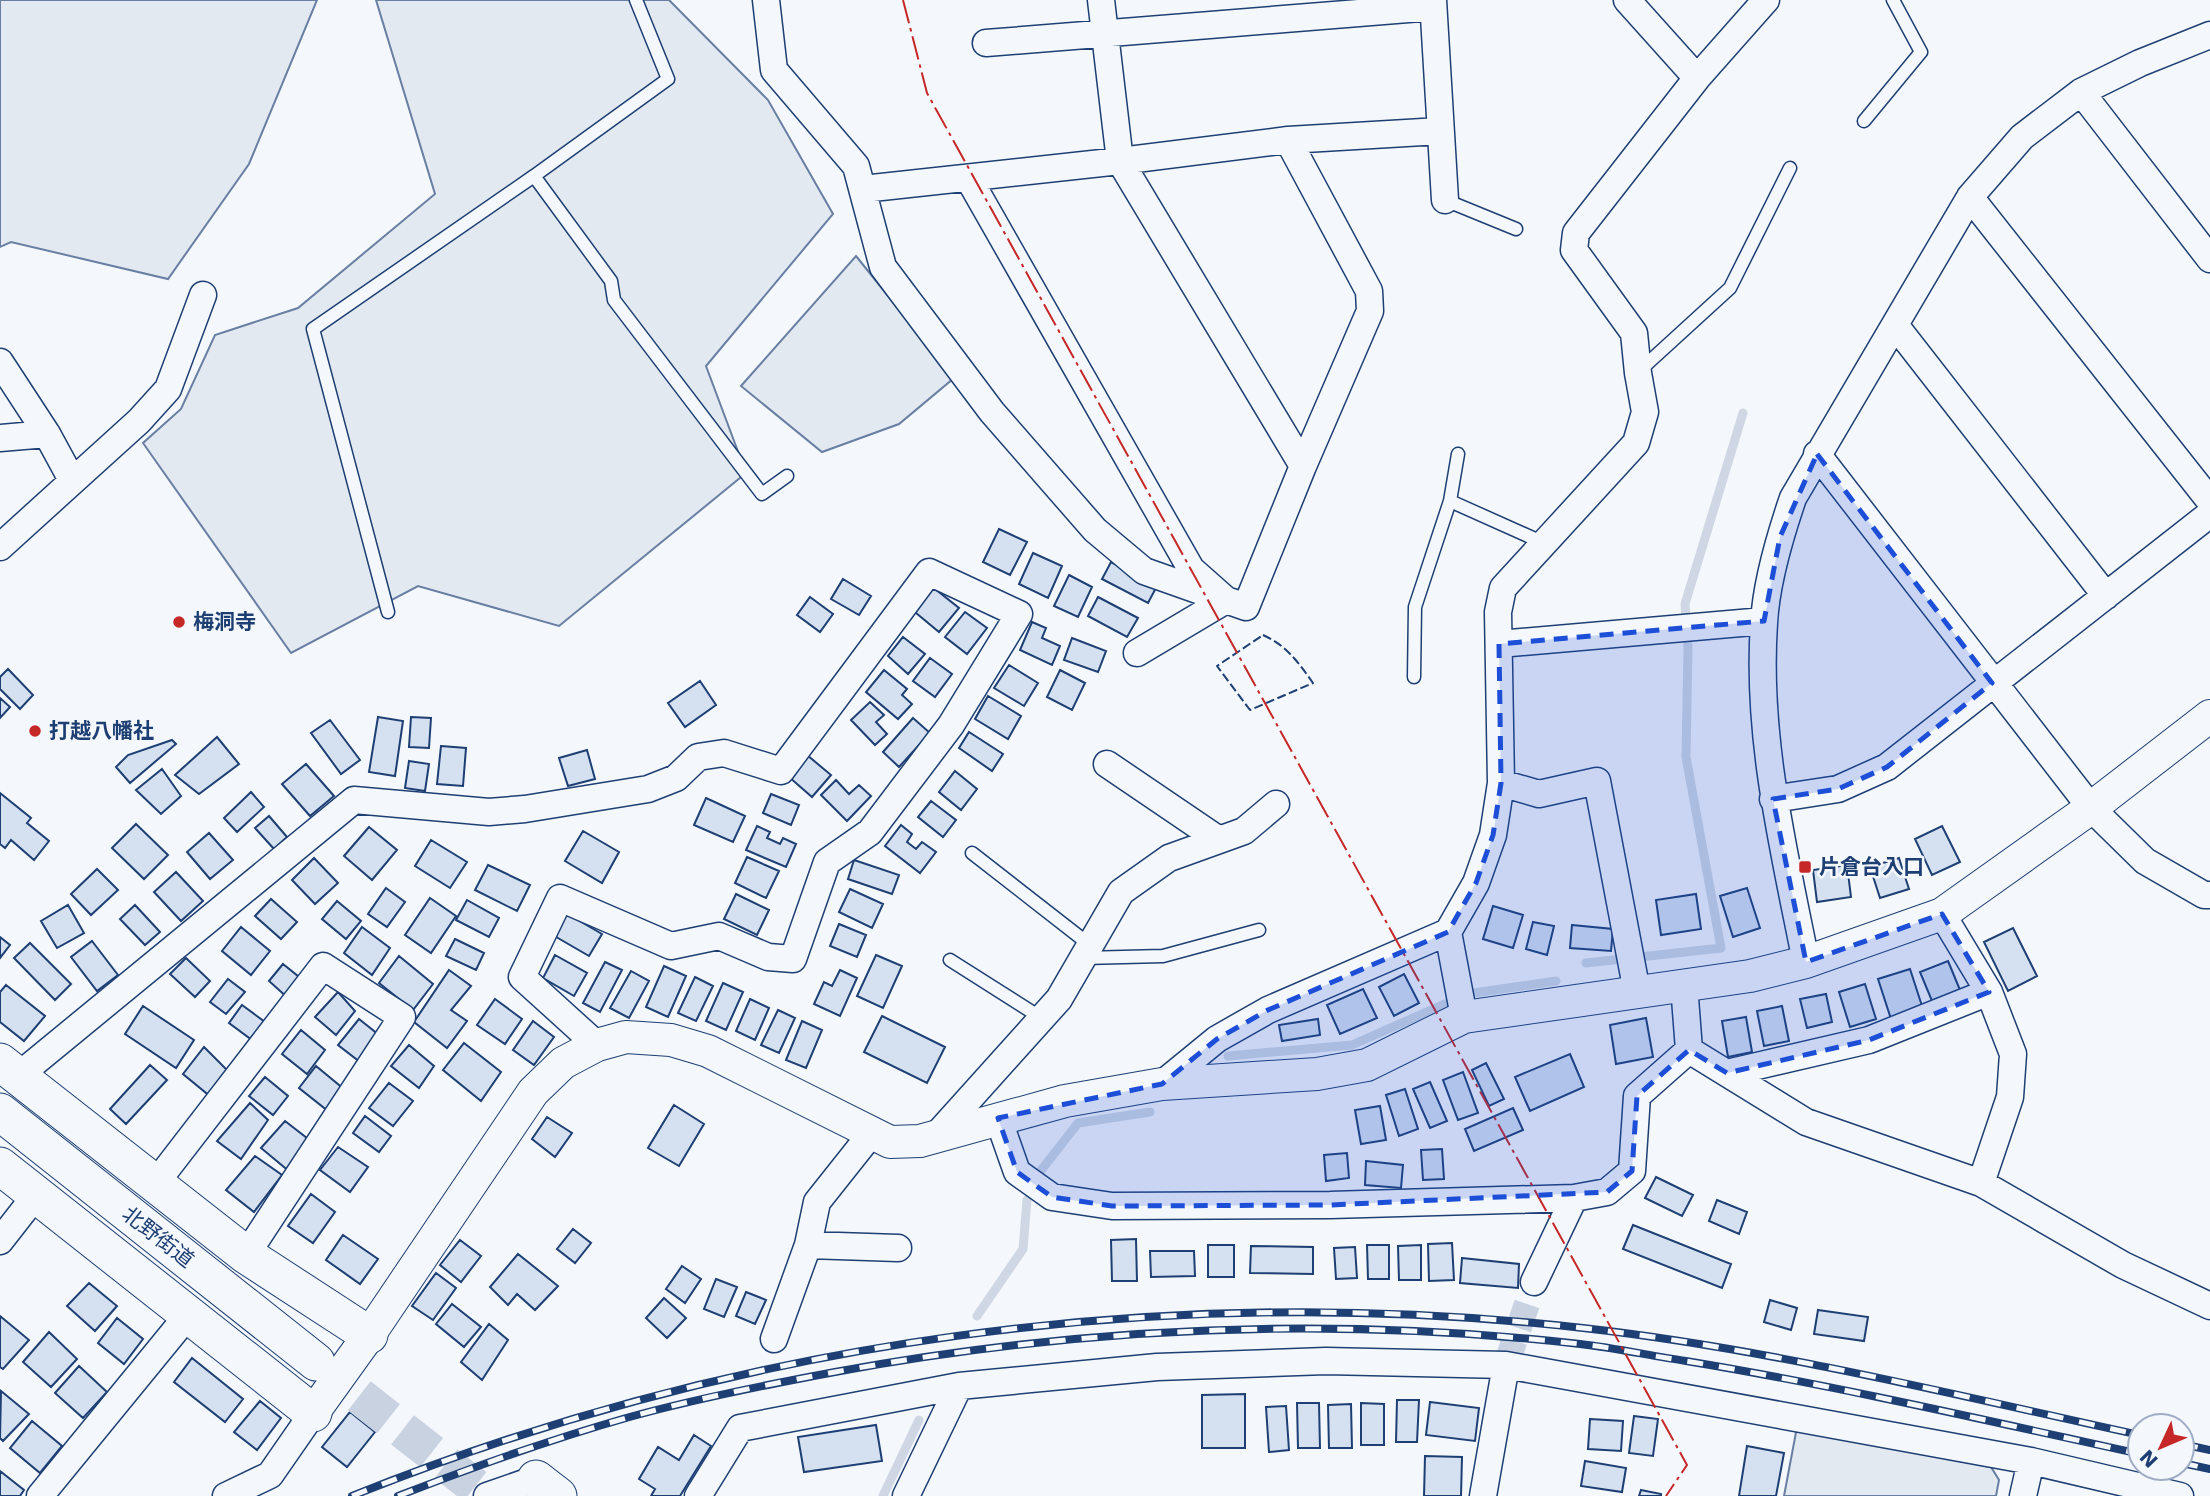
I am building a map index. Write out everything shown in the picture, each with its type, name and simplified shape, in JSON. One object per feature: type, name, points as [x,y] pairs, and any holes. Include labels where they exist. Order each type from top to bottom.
[{"type":"main road","points":[[9,1069],[246,1255],[369,1335]]},
{"type":"main road","name":"北野街道","points":[[0,1112],[316,1362]]},
{"type":"main road","points":[[0,1166],[313,1413]]},
{"type":"street","points":[[766,0],[774,70],[856,166],[883,267],[992,412],[1095,530],[1143,572],[1246,607],[1370,311],[1369,291],[1288,140]]},
{"type":"street","points":[[1101,0],[1119,162],[1303,466]]},
{"type":"street","points":[[1627,0],[1697,78]]},
{"type":"street","points":[[1162,1084],[1217,1039],[1268,1010],[1448,932],[1476,883],[1493,835],[1501,783],[1498,612],[1503,588],[1636,443],[1645,412],[1634,333],[1574,250],[1576,233],[1697,78],[1766,0]]},
{"type":"street","points":[[986,43],[1433,3],[1445,200]]},
{"type":"street","points":[[1806,962],[1773,799],[1763,696],[1764,621],[1780,537],[1794,498],[1817,454],[1970,197],[2022,137],[2081,92],[2140,63],[2210,35]]},
{"type":"street","points":[[2081,92],[2210,259]]},
{"type":"street","points":[[863,189],[1119,162],[1288,140],[1440,131]]},
{"type":"street","points":[[969,178],[1191,569],[1226,600]]},
{"type":"street","points":[[1970,197],[2210,501]]},
{"type":"street","points":[[0,547],[139,421],[168,389],[203,295]]},
{"type":"street","points":[[1895,325],[2106,596]]},
{"type":"street","points":[[0,362],[47,434],[72,480]]},
{"type":"street","points":[[0,438],[47,434]]},
{"type":"street","points":[[1817,454],[2091,808],[2145,861],[2204,895],[2210,895]]},
{"type":"street","points":[[1773,799],[1838,789],[1887,767],[2210,514]]},
{"type":"street","points":[[9,1069],[354,800],[489,812],[524,809],[648,789],[676,778],[698,757],[724,753],[781,771],[929,572],[1019,614],[951,725],[870,832],[827,862],[793,959],[768,957],[719,936],[671,946],[560,898],[522,977],[597,1045]]},
{"type":"street","points":[[1136,653],[1226,600]]},
{"type":"street","points":[[1499,644],[1764,621]]},
{"type":"street","points":[[226,1496],[271,1475],[533,1092],[563,1063],[597,1045],[626,1037],[671,1040],[708,1051],[890,1142],[920,1141],[1065,1101],[1162,1084],[1317,1074],[1367,1065],[1464,1017],[1635,983],[1684,985],[1750,976],[1806,962],[1942,914],[2091,808],[2210,716]]},
{"type":"street","points":[[1107,764],[1219,840]]},
{"type":"street","points":[[1501,783],[1539,794],[1597,781],[1635,983]]},
{"type":"street","points":[[935,1137],[1044,1019],[1059,999],[1121,892],[1169,858],[1244,831],[1276,804]]},
{"type":"street","points":[[1942,914],[1989,992],[2012,1054],[2010,1097],[1981,1183]]},
{"type":"street","points":[[1448,932],[1464,1017]]},
{"type":"street","points":[[155,1184],[323,966],[402,1017],[246,1255]]},
{"type":"street","points":[[1684,985],[1689,1050]]},
{"type":"street","points":[[1727,1073],[1868,1040],[1989,992]]},
{"type":"street","points":[[998,1118],[1017,1172],[1052,1198],[1112,1206],[1330,1205],[1574,1198],[1607,1192],[1632,1171],[1637,1096],[1689,1050]]},
{"type":"street","points":[[1689,1050],[1806,1122],[1981,1183],[2123,1265],[2210,1306]]},
{"type":"street","points":[[774,1339],[808,1245],[817,1202],[872,1133]]},
{"type":"street","points":[[0,1241],[36,1195]]},
{"type":"street","points":[[1534,1282],[1574,1198]]},
{"type":"street","points":[[808,1245],[898,1248]]},
{"type":"street","points":[[40,1496],[188,1315]]},
{"type":"street","points":[[698,1496],[740,1428],[959,1386],[1157,1367],[1326,1361],[1506,1365],[2031,1461],[2180,1496]]},
{"type":"street","points":[[1483,1496],[1506,1365]]},
{"type":"street","points":[[906,1496],[959,1386]]},
{"type":"street","points":[[2023,1496],[2031,1461]]},
{"type":"street","points":[[487,1496],[547,1488]]},
{"type":"lane","points":[[388,612],[313,329],[534,176],[668,79],[636,0]]},
{"type":"lane","points":[[1864,121],[1921,52],[1893,0]]},
{"type":"lane","points":[[1638,373],[1730,288],[1790,168]]},
{"type":"lane","points":[[534,176],[611,281],[614,300],[762,494],[786,475]]},
{"type":"lane","points":[[1445,200],[1516,229]]},
{"type":"lane","points":[[1414,677],[1415,607],[1450,501],[1458,454]]},
{"type":"lane","points":[[1450,501],[1545,543]]},
{"type":"lane","points":[[972,853],[1087,951],[1163,956],[1259,930]]},
{"type":"lane","points":[[950,960],[1044,1019]]},
{"type":"highlighted area","points":[[1817,454],[1992,683],[1887,767],[1838,789],[1773,799],[1806,962],[1942,914],[1989,992],[1869,1040],[1727,1073],[1689,1050],[1637,1096],[1632,1171],[1607,1192],[1330,1205],[1112,1206],[1052,1197],[1017,1172],[998,1118],[1162,1084],[1217,1039],[1268,1010],[1448,932],[1476,883],[1493,835],[1501,783],[1499,644],[1764,621],[1780,537]]},
{"type":"shaded area","points":[[0,0],[317,0],[249,164],[168,279],[11,242],[0,247]]},
{"type":"shaded area","points":[[376,0],[669,0],[768,100],[833,214],[706,366],[746,473],[559,626],[418,586],[291,653],[143,443],[181,409],[215,335],[298,308],[435,194]]},
{"type":"shaded area","points":[[856,256],[954,378],[899,424],[822,452],[741,386]]},
{"type":"shaded area","points":[[1797,1427],[1991,1467],[1999,1480],[1996,1496],[1784,1496]]},
{"type":"building","points":[[999,529],[1027,542],[1010,575],[983,562]]},
{"type":"building","points":[[1033,553],[1062,566],[1048,598],[1019,584]]},
{"type":"building","points":[[1111,562],[1157,586],[1148,603],[1102,579]]},
{"type":"building","points":[[1069,575],[1092,587],[1078,617],[1054,606]]},
{"type":"building","points":[[843,579],[871,596],[859,615],[831,599]]},
{"type":"building","points":[[930,585],[959,608],[939,632],[910,608]]},
{"type":"building","points":[[810,597],[833,614],[820,632],[797,615]]},
{"type":"building","points":[[1098,597],[1138,618],[1127,637],[1088,616]]},
{"type":"building","points":[[965,612],[987,628],[967,654],[945,637]]},
{"type":"building","points":[[1032,622],[1046,628],[1042,638],[1060,646],[1052,665],[1020,650]]},
{"type":"building","points":[[903,637],[925,654],[908,674],[888,656]]},
{"type":"building","points":[[1072,638],[1106,651],[1098,672],[1064,660]]},
{"type":"building","points":[[930,658],[952,674],[935,697],[913,681]]},
{"type":"building","points":[[1009,665],[1038,683],[1024,706],[994,688]]},
{"type":"building","points":[[8,669],[33,695],[20,709],[0,689],[0,677]]},
{"type":"building","points":[[884,670],[907,689],[902,695],[912,704],[898,719],[866,692]]},
{"type":"building","points":[[1060,670],[1085,683],[1072,710],[1047,697]]},
{"type":"building","points":[[700,681],[716,705],[685,727],[668,703]]},
{"type":"building","points":[[988,696],[1021,716],[1008,739],[975,719]]},
{"type":"building","points":[[0,698],[10,707],[0,718]]},
{"type":"building","points":[[870,702],[884,715],[876,722],[887,734],[875,745],[851,720]]},
{"type":"building","points":[[378,717],[403,721],[395,776],[369,772]]},
{"type":"building","points":[[411,717],[431,718],[429,748],[409,747]]},
{"type":"building","points":[[913,718],[930,733],[899,767],[883,752]]},
{"type":"building","points":[[330,720],[360,760],[341,774],[311,733]]},
{"type":"building","points":[[969,732],[1003,754],[992,771],[959,748]]},
{"type":"building","points":[[217,737],[239,764],[199,794],[175,775]]},
{"type":"building","points":[[172,740],[176,744],[130,783],[116,767],[128,755]]},
{"type":"building","points":[[441,746],[466,748],[463,786],[437,784]]},
{"type":"building","points":[[587,750],[595,779],[568,786],[559,758]]},
{"type":"building","points":[[807,755],[831,775],[812,797],[789,777]]},
{"type":"building","points":[[409,761],[429,764],[425,791],[405,788]]},
{"type":"building","points":[[306,764],[334,796],[310,816],[282,784]]},
{"type":"building","points":[[162,769],[181,796],[161,814],[136,790]]},
{"type":"building","points":[[955,771],[977,789],[961,810],[939,792]]},
{"type":"building","points":[[836,780],[849,794],[859,785],[871,796],[847,821],[821,795]]},
{"type":"building","points":[[251,792],[264,807],[237,832],[224,818]]},
{"type":"building","points":[[0,793],[31,818],[27,823],[49,841],[34,860],[11,840],[5,848],[0,844]]},
{"type":"building","points":[[771,794],[799,805],[791,825],[763,813]]},
{"type":"building","points":[[706,798],[745,816],[733,842],[694,825]]},
{"type":"building","points":[[931,801],[956,820],[943,837],[918,817]]},
{"type":"building","points":[[269,816],[287,837],[274,849],[255,828]]},
{"type":"building","points":[[136,824],[168,855],[144,879],[112,848]]},
{"type":"building","points":[[901,825],[912,834],[907,842],[916,849],[922,842],[936,852],[920,873],[885,846]]},
{"type":"building","points":[[757,826],[770,832],[767,838],[780,844],[783,838],[796,844],[786,867],[746,850]]},
{"type":"building","points":[[1942,826],[1960,862],[1932,875],[1915,839]]},
{"type":"building","points":[[369,827],[397,850],[372,880],[344,856]]},
{"type":"building","points":[[583,831],[619,852],[602,883],[565,861]]},
{"type":"building","points":[[209,833],[233,860],[210,879],[187,852]]},
{"type":"building","points":[[431,840],[467,862],[450,888],[415,866]]},
{"type":"building","points":[[747,857],[779,871],[766,898],[735,883]]},
{"type":"building","points":[[314,858],[338,883],[315,904],[292,880]]},
{"type":"building","points":[[1899,858],[1909,889],[1880,898],[1870,867]]},
{"type":"building","points":[[854,860],[899,875],[892,894],[848,879]]},
{"type":"building","points":[[488,865],[530,885],[517,911],[475,890]]},
{"type":"building","points":[[1847,865],[1851,897],[1817,902],[1813,870]]},
{"type":"building","points":[[97,869],[118,890],[91,915],[71,894]]},
{"type":"building","points":[[176,872],[203,901],[181,921],[154,892]]},
{"type":"building","points":[[386,888],[405,902],[387,927],[368,914]]},
{"type":"building","points":[[1747,888],[1760,928],[1733,937],[1720,896]]},
{"type":"building","points":[[850,889],[883,904],[872,928],[839,912]]},
{"type":"building","points":[[736,894],[769,910],[757,935],[724,919]]},
{"type":"building","points":[[1696,894],[1701,929],[1661,935],[1656,900]]},
{"type":"building","points":[[430,898],[456,916],[431,953],[405,935]]},
{"type":"building","points":[[271,899],[297,922],[281,939],[255,916]]},
{"type":"building","points":[[467,900],[499,918],[489,937],[456,920]]},
{"type":"building","points":[[337,901],[361,921],[346,939],[322,919]]},
{"type":"building","points":[[68,905],[84,933],[57,948],[41,921]]},
{"type":"building","points":[[135,905],[160,932],[145,945],[120,919]]},
{"type":"building","points":[[1493,906],[1523,915],[1513,948],[1483,939]]},
{"type":"building","points":[[564,912],[602,934],[589,956],[551,934]]},
{"type":"building","points":[[1533,922],[1554,926],[1547,955],[1526,949]]},
{"type":"building","points":[[839,924],[866,935],[857,957],[830,946]]},
{"type":"building","points":[[1572,925],[1613,929],[1611,951],[1570,948]]},
{"type":"building","points":[[241,927],[270,951],[251,975],[222,951]]},
{"type":"building","points":[[362,927],[390,948],[372,975],[344,953]]},
{"type":"building","points":[[2013,928],[2037,976],[2008,991],[1984,942]]},
{"type":"building","points":[[0,937],[10,945],[0,958]]},
{"type":"building","points":[[455,939],[484,953],[476,970],[446,956]]},
{"type":"building","points":[[92,941],[118,975],[97,991],[71,957]]},
{"type":"building","points":[[30,943],[71,984],[55,1000],[14,958]]},
{"type":"building","points":[[555,955],[587,973],[574,996],[543,978]]},
{"type":"building","points":[[876,955],[902,966],[883,1008],[857,996]]},
{"type":"building","points":[[399,956],[433,984],[413,1010],[379,983]]},
{"type":"building","points":[[186,958],[210,981],[195,997],[170,974]]},
{"type":"building","points":[[1948,961],[1960,990],[1932,1001],[1920,972]]},
{"type":"building","points":[[605,962],[622,970],[600,1012],[583,1003]]},
{"type":"building","points":[[283,964],[304,981],[289,999],[269,981]]},
{"type":"building","points":[[664,966],[686,976],[668,1017],[646,1007]]},
{"type":"building","points":[[1910,969],[1923,1009],[1891,1019],[1878,979]]},
{"type":"building","points":[[449,970],[471,986],[451,1010],[467,1021],[447,1048],[414,1022]]},
{"type":"building","points":[[840,970],[857,978],[840,1016],[814,1004],[824,982],[832,986]]},
{"type":"building","points":[[631,971],[649,981],[629,1018],[610,1008]]},
{"type":"building","points":[[1404,974],[1419,1003],[1394,1016],[1379,987]]},
{"type":"building","points":[[695,977],[713,986],[696,1021],[678,1013]]},
{"type":"building","points":[[228,979],[245,992],[226,1014],[210,1002]]},
{"type":"building","points":[[723,983],[743,992],[726,1030],[706,1021]]},
{"type":"building","points":[[1865,984],[1876,1019],[1850,1027],[1839,992]]},
{"type":"building","points":[[6,985],[45,1016],[24,1041],[0,1022],[0,992]]},
{"type":"building","points":[[1363,989],[1377,1018],[1340,1034],[1327,1005]]},
{"type":"building","points":[[338,992],[355,1011],[336,1035],[315,1017]]},
{"type":"building","points":[[1826,994],[1832,1022],[1807,1028],[1800,999]]},
{"type":"building","points":[[495,999],[522,1019],[505,1044],[477,1025]]},
{"type":"building","points":[[750,999],[769,1008],[755,1040],[736,1031]]},
{"type":"building","points":[[242,1005],[265,1022],[252,1040],[229,1023]]},
{"type":"building","points":[[143,1006],[194,1040],[176,1068],[125,1034]]},
{"type":"building","points":[[1782,1006],[1789,1041],[1764,1046],[1757,1011]]},
{"type":"building","points":[[778,1010],[795,1018],[779,1053],[761,1045]]},
{"type":"building","points":[[882,1016],[945,1047],[927,1083],[864,1052]]},
{"type":"building","points":[[1746,1017],[1752,1052],[1728,1057],[1722,1021]]},
{"type":"building","points":[[1646,1018],[1653,1057],[1616,1064],[1610,1025]]},
{"type":"building","points":[[359,1019],[379,1035],[360,1062],[338,1045]]},
{"type":"building","points":[[1318,1019],[1320,1035],[1282,1041],[1279,1025]]},
{"type":"building","points":[[533,1021],[554,1037],[534,1065],[513,1050]]},
{"type":"building","points":[[802,1021],[822,1030],[806,1068],[786,1060]]},
{"type":"building","points":[[301,1030],[325,1050],[307,1074],[282,1054]]},
{"type":"building","points":[[464,1043],[501,1072],[481,1101],[443,1070]]},
{"type":"building","points":[[409,1045],[434,1066],[419,1088],[391,1066]]},
{"type":"building","points":[[204,1047],[230,1073],[211,1097],[183,1074]]},
{"type":"building","points":[[1570,1054],[1584,1087],[1530,1111],[1515,1077]]},
{"type":"building","points":[[1486,1063],[1504,1099],[1489,1106],[1472,1070]]},
{"type":"building","points":[[150,1065],[167,1080],[126,1124],[110,1109]]},
{"type":"building","points":[[316,1066],[345,1090],[328,1111],[299,1088]]},
{"type":"building","points":[[1463,1072],[1478,1113],[1458,1120],[1443,1080]]},
{"type":"building","points":[[265,1077],[288,1096],[273,1115],[249,1096]]},
{"type":"building","points":[[1430,1082],[1447,1121],[1430,1128],[1413,1089]]},
{"type":"building","points":[[389,1083],[413,1101],[393,1126],[369,1108]]},
{"type":"building","points":[[1405,1089],[1418,1129],[1399,1136],[1386,1095]]},
{"type":"building","points":[[250,1103],[268,1120],[241,1159],[217,1141]]},
{"type":"building","points":[[674,1105],[704,1124],[679,1166],[648,1148]]},
{"type":"building","points":[[1380,1106],[1386,1140],[1361,1144],[1355,1110]]},
{"type":"building","points":[[1513,1108],[1523,1130],[1474,1151],[1465,1129]]},
{"type":"building","points":[[365,1116],[391,1136],[379,1152],[353,1133]]},
{"type":"building","points":[[547,1117],[572,1133],[555,1157],[532,1139]]},
{"type":"building","points":[[285,1121],[312,1142],[290,1172],[261,1148]]},
{"type":"building","points":[[338,1147],[368,1167],[350,1192],[320,1170]]},
{"type":"building","points":[[1442,1149],[1444,1179],[1423,1180],[1421,1150]]},
{"type":"building","points":[[1347,1153],[1349,1178],[1326,1181],[1324,1155]]},
{"type":"building","points":[[255,1156],[282,1175],[254,1212],[226,1190]]},
{"type":"building","points":[[1366,1161],[1403,1165],[1401,1188],[1365,1185]]},
{"type":"building","points":[[1656,1177],[1693,1195],[1682,1216],[1645,1198]]},
{"type":"building","points":[[311,1194],[335,1212],[313,1243],[288,1226]]},
{"type":"building","points":[[1717,1200],[1747,1212],[1739,1234],[1709,1221]]},
{"type":"building","points":[[1633,1225],[1731,1264],[1722,1288],[1623,1249]]},
{"type":"building","points":[[573,1229],[591,1243],[575,1263],[557,1249]]},
{"type":"building","points":[[343,1235],[378,1259],[360,1284],[326,1260]]},
{"type":"building","points":[[1136,1239],[1137,1281],[1112,1281],[1111,1240]]},
{"type":"building","points":[[460,1240],[481,1256],[461,1282],[440,1265]]},
{"type":"building","points":[[1452,1243],[1454,1280],[1429,1281],[1428,1244]]},
{"type":"building","points":[[1208,1245],[1234,1245],[1234,1277],[1208,1277]]},
{"type":"building","points":[[1367,1245],[1389,1245],[1389,1279],[1368,1279]]},
{"type":"building","points":[[1421,1245],[1421,1280],[1399,1280],[1398,1246]]},
{"type":"building","points":[[1251,1246],[1313,1247],[1313,1274],[1250,1273]]},
{"type":"building","points":[[1355,1247],[1357,1278],[1336,1279],[1334,1248]]},
{"type":"building","points":[[1150,1251],[1194,1251],[1195,1276],[1151,1277]]},
{"type":"building","points":[[518,1254],[558,1286],[535,1310],[517,1294],[508,1305],[490,1287]]},
{"type":"building","points":[[1462,1258],[1519,1264],[1518,1288],[1460,1283]]},
{"type":"building","points":[[682,1266],[701,1279],[685,1303],[666,1289]]},
{"type":"building","points":[[436,1273],[456,1288],[433,1320],[412,1306]]},
{"type":"building","points":[[716,1279],[737,1287],[724,1317],[704,1309]]},
{"type":"building","points":[[89,1283],[117,1306],[95,1331],[67,1306]]},
{"type":"building","points":[[746,1292],[766,1300],[755,1324],[736,1316]]},
{"type":"building","points":[[664,1298],[686,1318],[667,1338],[646,1318]]},
{"type":"building","points":[[1770,1300],[1797,1308],[1791,1330],[1764,1322]]},
{"type":"building","points":[[452,1304],[481,1327],[464,1347],[436,1324]]},
{"type":"building","points":[[1818,1310],[1868,1317],[1864,1341],[1814,1334]]},
{"type":"building","points":[[0,1316],[29,1340],[3,1369],[0,1367]]},
{"type":"building","points":[[117,1318],[143,1339],[124,1364],[98,1343]]},
{"type":"building","points":[[489,1324],[508,1340],[482,1380],[461,1362]]},
{"type":"building","points":[[49,1332],[77,1359],[51,1387],[23,1362]]},
{"type":"building","points":[[192,1358],[243,1399],[225,1422],[174,1382]]},
{"type":"building","points":[[79,1366],[107,1392],[83,1418],[55,1393]]},
{"type":"building","points":[[1,1391],[29,1414],[3,1441],[0,1438]]},
{"type":"building","points":[[1245,1394],[1245,1448],[1202,1448],[1202,1395]]},
{"type":"building","points":[[1397,1400],[1419,1400],[1417,1442],[1396,1442]]},
{"type":"building","points":[[260,1401],[281,1418],[257,1450],[234,1432]]},
{"type":"building","points":[[1430,1402],[1479,1408],[1475,1441],[1426,1435]]},
{"type":"building","points":[[1297,1403],[1319,1403],[1320,1448],[1298,1448]]},
{"type":"building","points":[[1361,1403],[1384,1404],[1384,1445],[1361,1445]]},
{"type":"building","points":[[1351,1404],[1352,1448],[1329,1448],[1328,1405]]},
{"type":"building","points":[[1286,1406],[1289,1450],[1269,1452],[1266,1407]]},
{"type":"building","points":[[350,1412],[375,1432],[347,1467],[322,1447]]},
{"type":"building","points":[[1634,1416],[1658,1419],[1653,1456],[1629,1453]]},
{"type":"building","points":[[1590,1419],[1623,1421],[1621,1451],[1588,1449]]},
{"type":"building","points":[[32,1421],[62,1446],[40,1473],[10,1448]]},
{"type":"building","points":[[876,1425],[882,1461],[804,1472],[798,1437]]},
{"type":"building","points":[[694,1435],[711,1446],[680,1496],[651,1496],[655,1489],[639,1479],[658,1447],[679,1460]]},
{"type":"building","points":[[1747,1446],[1784,1453],[1776,1496],[1739,1496]]},
{"type":"building","points":[[1425,1456],[1462,1457],[1461,1496],[1424,1496]]},
{"type":"building","points":[[1585,1461],[1626,1468],[1622,1492],[1581,1486]]},
{"type":"building","points":[[0,1471],[24,1490],[20,1496],[0,1496]]},
{"type":"building","points":[[1641,1490],[1661,1494],[1661,1496],[1639,1496]]},
{"type":"waterway","points":[[1586,963],[1721,948],[1686,757],[1688,648],[1685,604],[1743,413]]},
{"type":"waterway","points":[[1474,993],[1556,981]]},
{"type":"waterway","points":[[1228,1056],[1352,1045],[1447,1003]]},
{"type":"waterway","points":[[1039,1173],[1078,1123],[1150,1112]]},
{"type":"waterway","points":[[977,1316],[1023,1249],[1027,1200]]},
{"type":"waterway","points":[[883,1496],[919,1420]]},
{"type":"tunnel","points":[[1506,1365],[1527,1304]]},
{"type":"tunnel","points":[[316,1362],[487,1496]]},
{"type":"railway","points":[[352,1496],[499,1442],[650,1397],[802,1362],[957,1336],[1113,1319],[1269,1312],[1426,1315],[1583,1328],[1653,1337],[1863,1374],[2126,1432]]},
{"type":"railway","points":[[398,1496],[511,1454],[597,1426],[756,1387],[927,1357],[1020,1345],[1206,1331],[1393,1330],[1487,1335],[1593,1346],[1800,1381],[2126,1451]]},
{"type":"railway","points":[[2196,1447],[2210,1450]]},
{"type":"railway","points":[[2196,1466],[2210,1469]]},
{"type":"fence","points":[[1263,635],[1285,649],[1313,683],[1250,710],[1217,666],[1263,635]]},
{"type":"power","points":[[903,0],[927,93],[1687,1465],[1666,1496]]},
{"type":"place","name":"梅洞寺","points":[[179,622]]},
{"type":"place","name":"打越八幡社","points":[[35,731]]},
{"type":"place","name":"片倉台入口","points":[[1805,867]]}]
